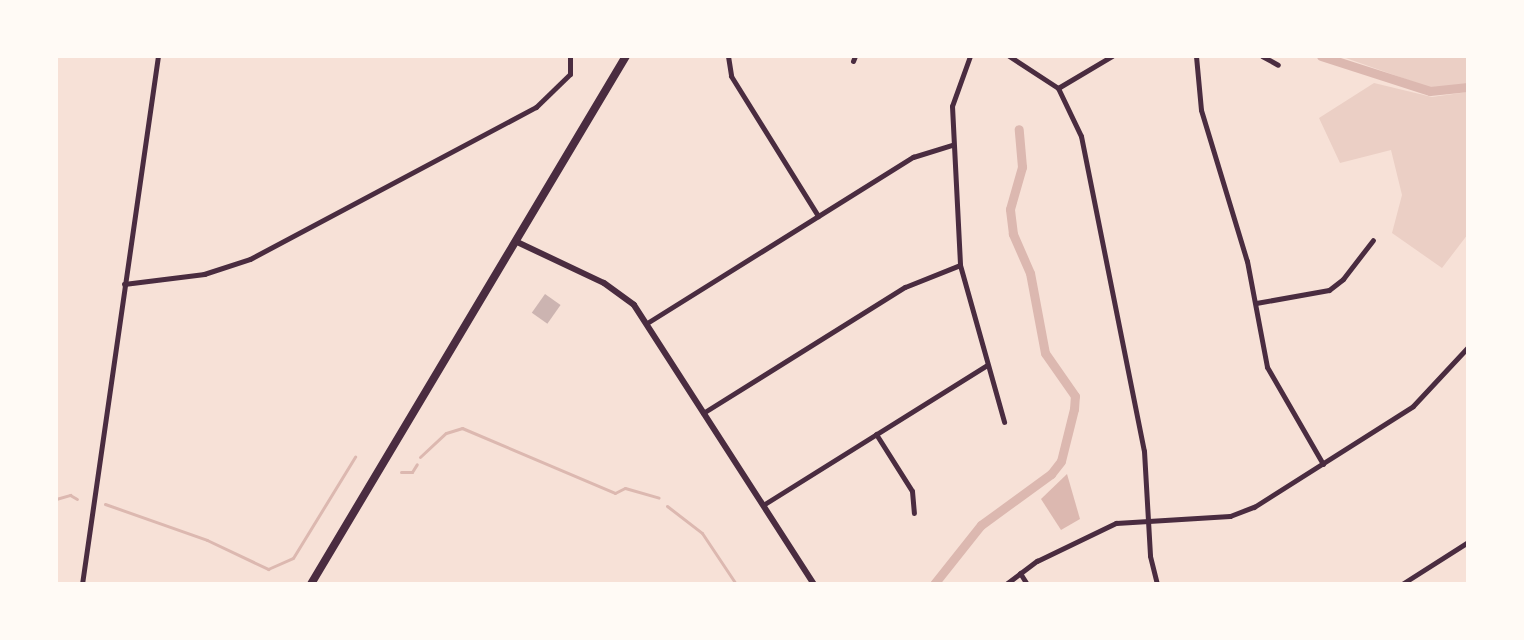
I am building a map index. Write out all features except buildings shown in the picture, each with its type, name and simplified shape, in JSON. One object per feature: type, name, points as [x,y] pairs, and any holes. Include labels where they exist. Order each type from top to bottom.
[{"type":"main road","points":[[311,584],[626,56]]},
{"type":"street","points":[[82,584],[158,56]]},
{"type":"street","points":[[970,56],[952,106],[960,265],[1004,422]]},
{"type":"street","points":[[1009,56],[1058,88],[1081,136],[1144,451],[1147,519],[1157,584]]},
{"type":"street","points":[[1058,88],[1112,56]]},
{"type":"street","points":[[1196,56],[1201,110],[1256,303],[1267,367],[1323,464]]},
{"type":"street","points":[[1262,56],[1278,65]]},
{"type":"street","points":[[727,58],[818,216]]},
{"type":"street","points":[[124,284],[204,274],[250,259],[524,115],[560,86],[572,59]]},
{"type":"street","points":[[647,323],[924,152],[952,145]]},
{"type":"street","points":[[1256,303],[1329,290],[1373,240]]},
{"type":"street","points":[[514,241],[621,293],[647,323],[702,414],[814,584]]},
{"type":"street","points":[[702,414],[905,287],[960,265]]},
{"type":"street","points":[[1006,584],[1088,533],[1147,519],[1230,516],[1254,507],[1413,406],[1468,347]]},
{"type":"street","points":[[763,505],[987,365]]},
{"type":"street","points":[[876,434],[912,491],[914,513]]},
{"type":"street","points":[[1402,584],[1468,542]]},
{"type":"street","points":[[1020,573],[1027,584]]},
{"type":"shaded area","points":[[1340,56],[1468,56],[1468,84],[1431,88]]},
{"type":"shaded area","points":[[1374,83],[1432,97],[1468,92],[1468,234],[1442,268],[1392,233],[1402,195],[1391,150],[1340,163],[1319,118]]},
{"type":"shaded area","points":[[1067,474],[1080,519],[1061,530],[1041,499]]},
{"type":"waterway","points":[[1321,56],[1430,91],[1468,87]]},
{"type":"waterway","points":[[934,584],[981,525],[1051,474],[1061,461],[1074,409],[1075,396],[1045,353],[1030,273],[1013,234],[1010,209],[1022,167],[1019,129]]},
{"type":"waterway","points":[[420,457],[446,433],[462,428],[615,493],[625,488],[659,498]]},
{"type":"waterway","points":[[105,504],[207,540],[268,569],[293,558],[355,457]]},
{"type":"waterway","points":[[401,472],[412,472],[417,464]]},
{"type":"waterway","points":[[56,499],[70,495],[77,499]]},
{"type":"waterway","points":[[667,506],[702,533],[736,584]]}]
